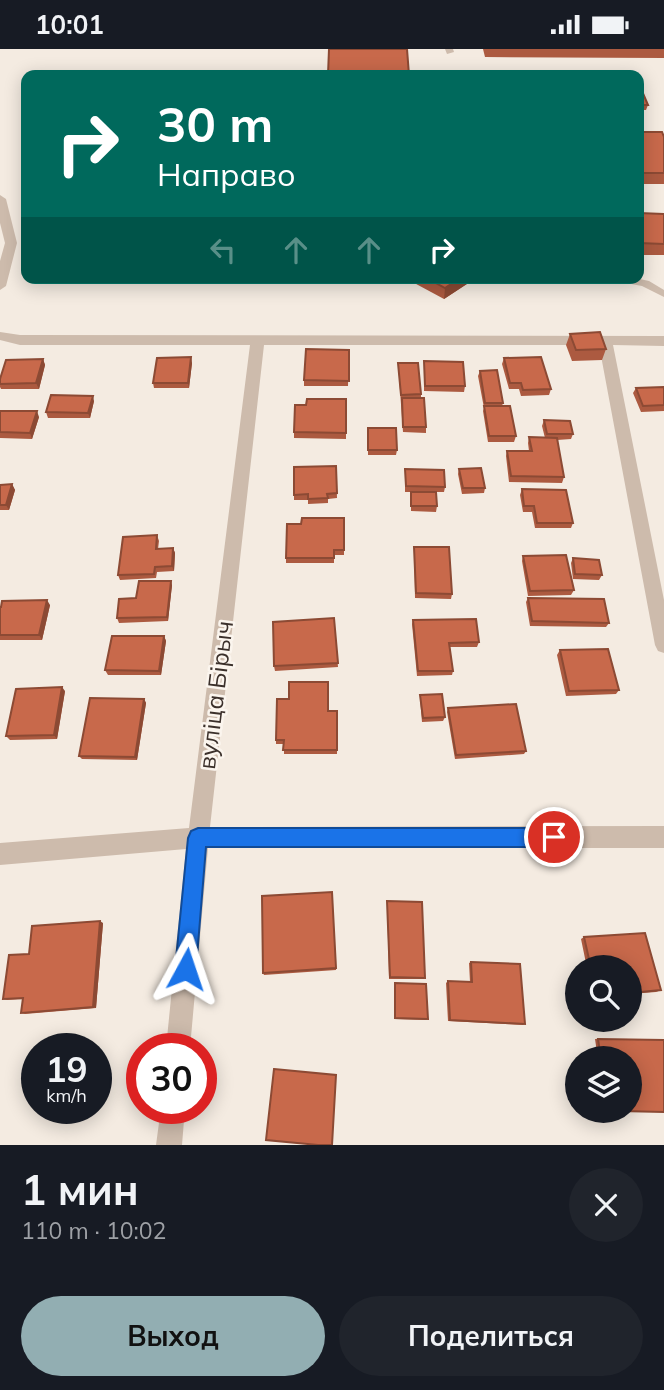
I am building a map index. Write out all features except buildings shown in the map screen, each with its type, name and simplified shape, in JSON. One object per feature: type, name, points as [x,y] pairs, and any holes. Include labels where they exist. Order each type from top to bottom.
[{"type":"street","points":[[0,199],[6,246],[0,286]]},
{"type":"street","points":[[0,336],[20,340],[257,342],[664,341]]},
{"type":"street","points":[[605,340],[664,645]]},
{"type":"street","name":"вуліца Бірыч","points":[[179,1033],[198,838],[257,342]]},
{"type":"street","points":[[0,854],[198,838],[664,837]]},
{"type":"street","points":[[169,1145],[171,1124]]},
{"type":"lane","points":[[644,283],[664,294]]},
{"type":"route","points":[[186,969],[198,838],[554,837]]}]
